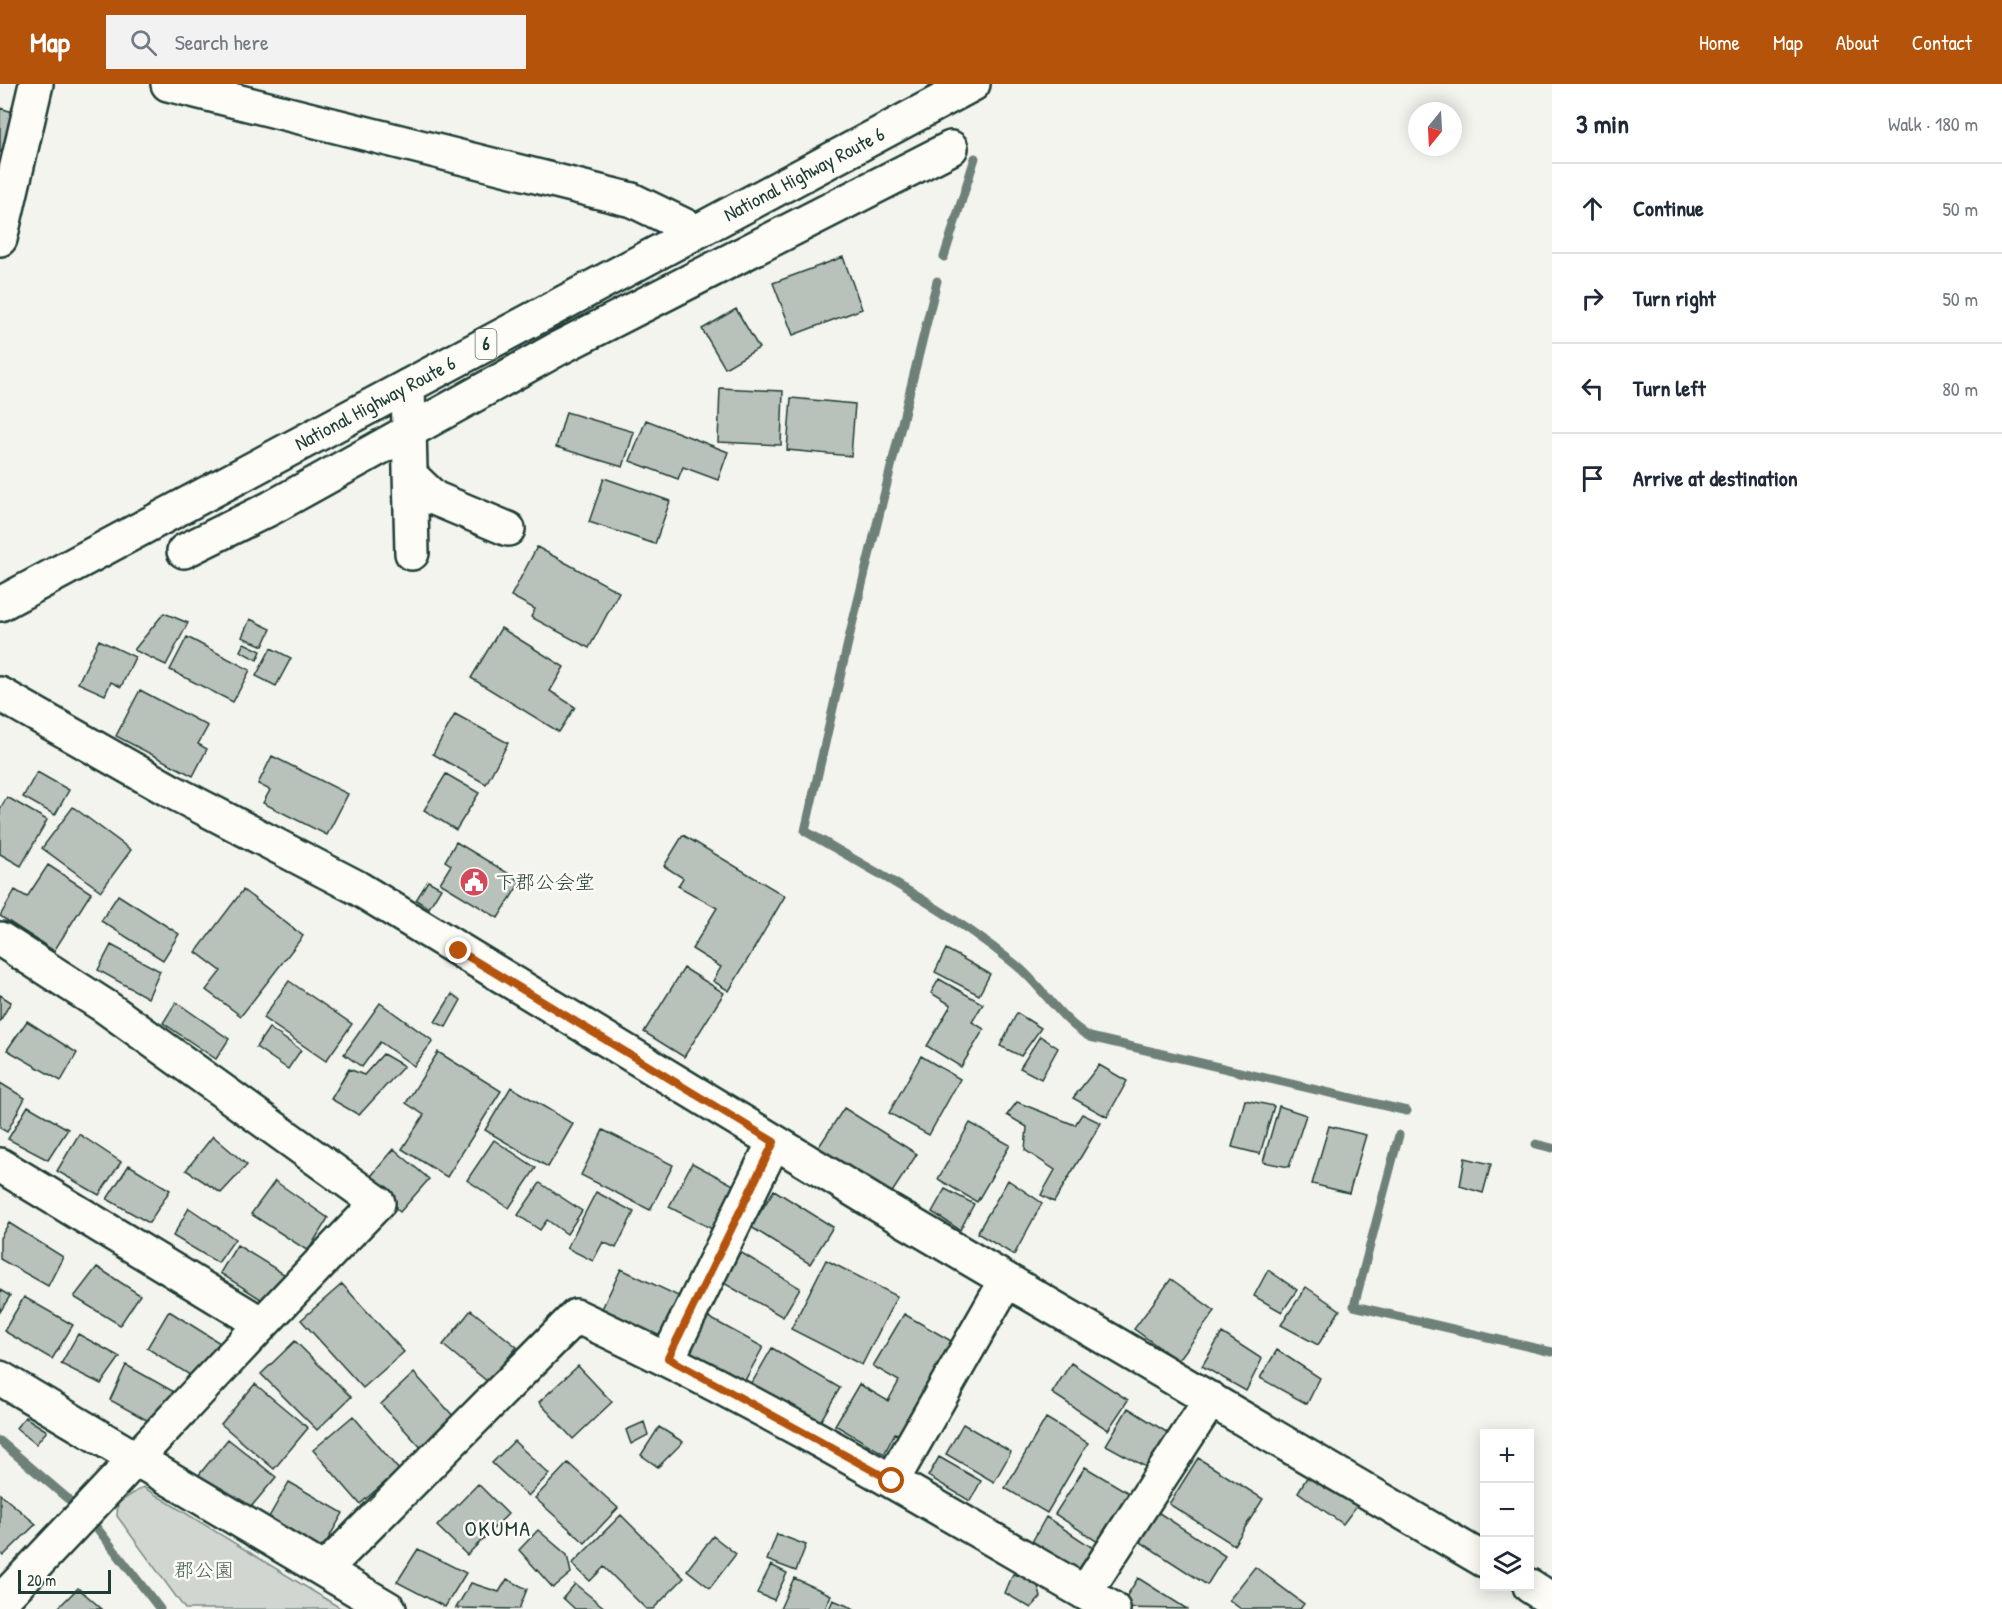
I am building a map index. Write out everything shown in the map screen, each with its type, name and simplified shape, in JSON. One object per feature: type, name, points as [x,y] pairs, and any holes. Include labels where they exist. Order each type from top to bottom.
[{"type":"main road","points":[[0,239],[36,84]]},
{"type":"main road","points":[[168,84],[632,200],[696,231]]},
{"type":"main road","name":"National Highway Route 6","points":[[0,604],[973,84]]},
{"type":"main road","points":[[184,552],[409,433],[559,348],[951,148]]},
{"type":"main road","points":[[408,386],[412,553]]},
{"type":"main road","points":[[410,475],[434,498],[508,529]]},
{"type":"main road","points":[[0,694],[171,791],[356,887],[1006,1281],[1480,1557]]},
{"type":"main road","points":[[0,939],[106,1007],[378,1203],[260,1323],[137,1460],[3,1594]]},
{"type":"main road","points":[[668,1358],[774,1142]]},
{"type":"main road","points":[[0,1165],[260,1323]]},
{"type":"main road","points":[[892,1481],[1006,1281]]},
{"type":"main road","points":[[325,1569],[576,1316],[668,1358],[892,1481],[1084,1600],[1211,1399]]},
{"type":"main road","points":[[0,1378],[389,1609]]},
{"type":"main road","points":[[1534,1589],[1552,1600]]},
{"type":"green space","name":"郡公園","points":[[143,1487],[342,1609],[185,1609],[117,1516],[118,1503]]},
{"type":"building","points":[[0,108],[22,115],[11,154],[0,152]]},
{"type":"building","points":[[843,257],[862,309],[793,335],[773,283]]},
{"type":"building","points":[[736,309],[759,348],[725,368],[702,329]]},
{"type":"building","points":[[720,388],[783,391],[781,445],[718,442]]},
{"type":"building","points":[[791,398],[855,404],[851,456],[787,450]]},
{"type":"building","points":[[566,412],[634,432],[623,467],[556,447]]},
{"type":"building","points":[[646,420],[728,452],[718,480],[683,467],[678,479],[630,461]]},
{"type":"building","points":[[604,478],[670,501],[655,544],[589,522]]},
{"type":"building","points":[[537,547],[619,592],[589,648],[531,617],[535,609],[511,596]]},
{"type":"building","points":[[164,613],[188,623],[166,665],[134,650]]},
{"type":"building","points":[[250,619],[271,629],[263,646],[242,637]]},
{"type":"building","points":[[501,628],[564,667],[550,691],[575,707],[559,732],[471,678]]},
{"type":"building","points":[[187,637],[250,670],[233,702],[170,670]]},
{"type":"building","points":[[99,640],[135,657],[121,687],[111,682],[105,695],[78,683]]},
{"type":"building","points":[[244,643],[261,651],[257,660],[240,651]]},
{"type":"building","points":[[271,648],[291,658],[276,686],[256,676]]},
{"type":"building","points":[[140,690],[208,726],[198,744],[207,749],[193,776],[116,736]]},
{"type":"building","points":[[455,714],[508,743],[486,784],[433,754]]},
{"type":"building","points":[[272,756],[348,794],[327,835],[263,803],[270,790],[258,784]]},
{"type":"building","points":[[37,772],[69,790],[55,815],[23,797]]},
{"type":"building","points":[[446,774],[479,793],[456,830],[424,810]]},
{"type":"building","points":[[7,797],[47,820],[21,866],[0,854],[0,809]]},
{"type":"building","points":[[73,807],[131,850],[101,891],[42,848]]},
{"type":"building","points":[[683,835],[785,896],[729,991],[713,981],[721,967],[692,949],[717,908],[678,886],[683,878],[664,866]]},
{"type":"building","points":[[456,842],[521,881],[498,918],[440,883],[451,865],[445,861]]},
{"type":"building","points":[[48,865],[91,893],[54,951],[0,916],[15,890],[27,897]]},
{"type":"building","points":[[428,881],[441,888],[429,908],[416,900]]},
{"type":"building","points":[[243,890],[303,936],[241,1016],[206,990],[221,971],[196,952]]},
{"type":"building","points":[[118,895],[179,934],[163,960],[101,921]]},
{"type":"building","points":[[111,945],[160,971],[148,998],[98,970]]},
{"type":"building","points":[[946,949],[990,974],[979,995],[935,972]]},
{"type":"building","points":[[684,968],[724,993],[684,1057],[644,1032]]},
{"type":"building","points":[[939,979],[983,1004],[972,1022],[984,1029],[961,1067],[927,1046],[951,1005],[931,993]]},
{"type":"building","points":[[289,981],[352,1024],[326,1061],[263,1018]]},
{"type":"building","points":[[452,994],[461,1000],[446,1027],[435,1022]]},
{"type":"building","points":[[0,995],[11,1002],[0,1021]]},
{"type":"building","points":[[176,1002],[229,1039],[216,1059],[163,1023]]},
{"type":"building","points":[[380,1003],[433,1041],[414,1066],[380,1042],[362,1067],[344,1054]]},
{"type":"building","points":[[1017,1013],[1041,1028],[1021,1056],[1000,1046]]},
{"type":"building","points":[[27,1021],[77,1053],[61,1081],[7,1050]]},
{"type":"building","points":[[269,1028],[301,1050],[288,1069],[256,1047]]},
{"type":"building","points":[[1040,1036],[1058,1048],[1041,1079],[1020,1068]]},
{"type":"building","points":[[438,1052],[501,1091],[447,1177],[402,1149],[424,1115],[406,1103]]},
{"type":"building","points":[[383,1054],[404,1066],[359,1115],[331,1099],[349,1069],[364,1075]]},
{"type":"building","points":[[921,1056],[960,1079],[929,1135],[889,1113]]},
{"type":"building","points":[[1099,1065],[1127,1081],[1107,1117],[1073,1098]]},
{"type":"building","points":[[0,1083],[25,1098],[7,1132],[0,1128]]},
{"type":"building","points":[[511,1087],[573,1124],[548,1167],[485,1130]]},
{"type":"building","points":[[1245,1100],[1274,1106],[1260,1154],[1232,1147]]},
{"type":"building","points":[[1017,1102],[1075,1125],[1082,1114],[1101,1123],[1054,1202],[1041,1195],[1055,1170],[1025,1150],[1027,1127],[1007,1115]]},
{"type":"building","points":[[28,1106],[68,1129],[48,1160],[8,1139]]},
{"type":"building","points":[[1279,1106],[1306,1115],[1289,1167],[1263,1162]]},
{"type":"building","points":[[844,1108],[917,1154],[889,1197],[816,1151]]},
{"type":"building","points":[[970,1123],[1010,1145],[977,1202],[938,1179]]},
{"type":"building","points":[[1329,1126],[1366,1135],[1349,1193],[1312,1184]]},
{"type":"building","points":[[603,1130],[673,1165],[650,1210],[581,1175]]},
{"type":"building","points":[[79,1134],[121,1162],[99,1195],[57,1171]]},
{"type":"building","points":[[213,1136],[247,1165],[221,1193],[186,1170]]},
{"type":"building","points":[[494,1140],[536,1168],[509,1208],[467,1180]]},
{"type":"building","points":[[394,1149],[429,1179],[400,1212],[366,1182]]},
{"type":"building","points":[[1465,1158],[1491,1164],[1483,1193],[1460,1186]]},
{"type":"building","points":[[692,1163],[743,1190],[720,1233],[669,1207]]},
{"type":"building","points":[[129,1165],[170,1190],[149,1223],[107,1199]]},
{"type":"building","points":[[1008,1180],[1042,1203],[1014,1255],[977,1233]]},
{"type":"building","points":[[275,1181],[328,1218],[308,1251],[251,1214]]},
{"type":"building","points":[[540,1183],[582,1211],[567,1234],[547,1220],[540,1230],[518,1215]]},
{"type":"building","points":[[945,1189],[974,1204],[960,1230],[932,1212]]},
{"type":"building","points":[[774,1190],[833,1227],[810,1264],[751,1227]]},
{"type":"building","points":[[596,1192],[634,1212],[616,1248],[603,1242],[593,1261],[567,1248]]},
{"type":"building","points":[[189,1208],[235,1239],[218,1263],[173,1236]]},
{"type":"building","points":[[9,1223],[63,1257],[48,1286],[0,1259],[0,1238]]},
{"type":"building","points":[[237,1245],[287,1276],[267,1303],[220,1273]]},
{"type":"building","points":[[740,1252],[800,1288],[783,1317],[722,1282]]},
{"type":"building","points":[[826,1260],[897,1296],[862,1365],[791,1329]]},
{"type":"building","points":[[97,1267],[140,1295],[120,1325],[74,1297]]},
{"type":"building","points":[[621,1269],[685,1299],[664,1346],[599,1315]]},
{"type":"building","points":[[1268,1270],[1297,1290],[1282,1312],[1254,1296]]},
{"type":"building","points":[[1171,1279],[1215,1311],[1178,1361],[1134,1329]]},
{"type":"building","points":[[342,1284],[404,1352],[363,1388],[301,1320]]},
{"type":"building","points":[[1306,1287],[1340,1310],[1318,1345],[1281,1325]]},
{"type":"building","points":[[0,1290],[10,1296],[0,1312]]},
{"type":"building","points":[[24,1297],[73,1325],[52,1359],[4,1331]]},
{"type":"building","points":[[471,1310],[517,1347],[488,1382],[443,1345]]},
{"type":"building","points":[[169,1311],[220,1343],[196,1379],[147,1348]]},
{"type":"building","points":[[904,1314],[960,1346],[907,1439],[895,1433],[884,1454],[835,1425],[859,1384],[888,1401],[899,1381],[873,1366]]},
{"type":"building","points":[[708,1317],[763,1347],[743,1384],[688,1354]]},
{"type":"building","points":[[1222,1333],[1262,1359],[1246,1391],[1202,1366]]},
{"type":"building","points":[[78,1334],[120,1357],[101,1384],[61,1364]]},
{"type":"building","points":[[295,1341],[351,1397],[317,1430],[261,1374]]},
{"type":"building","points":[[772,1348],[840,1388],[817,1427],[749,1388]]},
{"type":"building","points":[[1277,1350],[1320,1378],[1307,1404],[1260,1378]]},
{"type":"building","points":[[1071,1363],[1128,1400],[1108,1430],[1052,1393]]},
{"type":"building","points":[[126,1365],[176,1393],[154,1424],[110,1400]]},
{"type":"building","points":[[578,1366],[612,1402],[573,1439],[539,1402]]},
{"type":"building","points":[[414,1373],[457,1420],[424,1451],[381,1404]]},
{"type":"building","points":[[255,1384],[308,1428],[274,1469],[221,1424]]},
{"type":"building","points":[[1128,1408],[1176,1438],[1153,1471],[1106,1445]]},
{"type":"building","points":[[353,1416],[399,1470],[360,1504],[313,1450]]},
{"type":"building","points":[[25,1417],[47,1431],[36,1444],[16,1428]]},
{"type":"building","points":[[1046,1418],[1088,1443],[1047,1513],[1005,1488]]},
{"type":"building","points":[[644,1422],[648,1435],[631,1444],[626,1430]]},
{"type":"building","points":[[963,1424],[1011,1452],[994,1482],[946,1454]]},
{"type":"building","points":[[659,1427],[683,1442],[658,1467],[641,1455]]},
{"type":"building","points":[[228,1439],[276,1477],[245,1514],[198,1476]]},
{"type":"building","points":[[514,1441],[549,1474],[528,1496],[492,1463]]},
{"type":"building","points":[[939,1457],[981,1481],[970,1501],[928,1476]]},
{"type":"building","points":[[1198,1458],[1263,1499],[1234,1545],[1169,1504]]},
{"type":"building","points":[[568,1463],[618,1508],[585,1543],[535,1498]]},
{"type":"building","points":[[1085,1467],[1134,1496],[1104,1546],[1055,1514]]},
{"type":"building","points":[[1309,1474],[1358,1504],[1343,1524],[1298,1492]]},
{"type":"building","points":[[289,1482],[343,1513],[319,1555],[265,1524]]},
{"type":"building","points":[[478,1484],[508,1514],[467,1555],[437,1526]]},
{"type":"building","points":[[0,1494],[36,1524],[3,1556],[0,1553]]},
{"type":"building","points":[[1153,1509],[1225,1556],[1207,1585],[1133,1537]]},
{"type":"building","points":[[621,1515],[684,1578],[653,1609],[646,1609],[604,1567],[590,1581],[572,1564]]},
{"type":"building","points":[[1046,1517],[1093,1548],[1076,1573],[1032,1542]]},
{"type":"building","points":[[538,1530],[567,1555],[571,1573],[553,1588],[519,1550]]},
{"type":"building","points":[[777,1534],[806,1545],[796,1571],[767,1560]]},
{"type":"building","points":[[713,1536],[736,1554],[710,1588],[687,1570]]},
{"type":"building","points":[[418,1549],[466,1573],[445,1607],[397,1582]]},
{"type":"building","points":[[771,1565],[787,1573],[774,1600],[757,1593]]},
{"type":"building","points":[[1255,1567],[1304,1604],[1300,1609],[1241,1609],[1229,1600]]},
{"type":"building","points":[[1013,1574],[1037,1582],[1041,1597],[1031,1608],[1005,1593]]},
{"type":"building","points":[[794,1578],[831,1595],[825,1609],[780,1609]]},
{"type":"building","points":[[1138,1578],[1187,1609],[1119,1608]]},
{"type":"building","points":[[507,1579],[527,1589],[519,1609],[456,1608],[471,1583],[499,1592]]},
{"type":"building","points":[[575,1584],[606,1609],[575,1609],[563,1598]]},
{"type":"building","points":[[78,1588],[102,1609],[57,1609]]},
{"type":"building","points":[[833,1600],[855,1609],[829,1609]]},
{"type":"waterway","points":[[944,257],[975,158]]},
{"type":"waterway","points":[[937,281],[852,625],[805,831],[911,892],[987,942],[1022,970],[1068,1021],[1090,1037],[1407,1111]]},
{"type":"waterway","points":[[1399,1135],[1354,1306],[1552,1352]]},
{"type":"waterway","points":[[1536,1144],[1552,1148]]},
{"type":"waterway","points":[[0,1441],[68,1499]]},
{"type":"waterway","points":[[97,1528],[160,1609]]},
{"type":"place","name":"下郡公会堂","points":[[474,882]]},
{"type":"district","name":"OKUMA","points":[[498,1528]]},
{"type":"route","points":[[459,951],[774,1142],[668,1358],[892,1481]]}]
